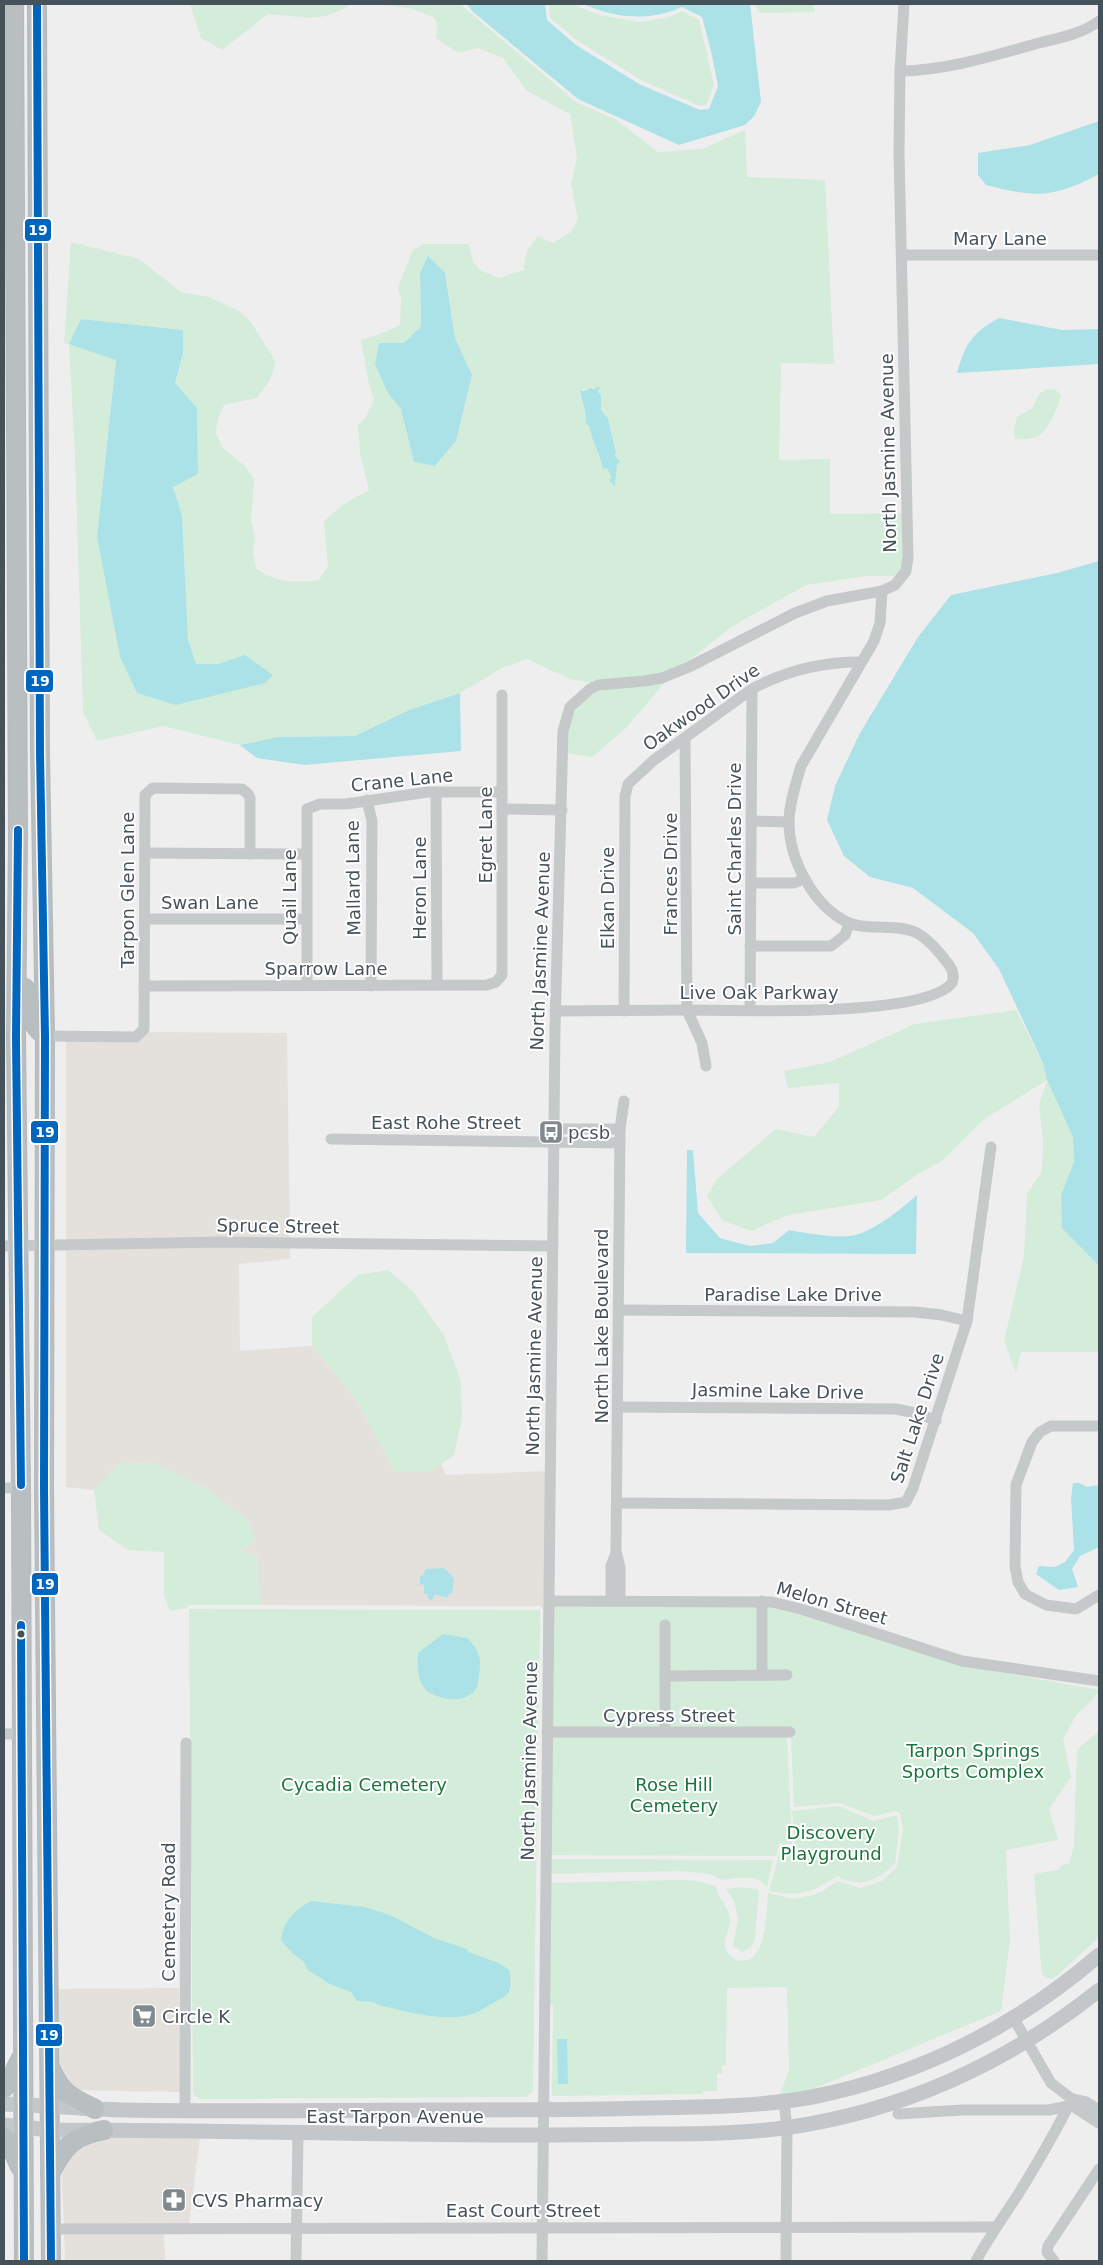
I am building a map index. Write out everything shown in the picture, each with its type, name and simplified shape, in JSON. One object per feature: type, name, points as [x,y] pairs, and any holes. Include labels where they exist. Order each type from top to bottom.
[{"type":"highway","points":[[14,4],[15,235],[10,422],[17,933],[10,1038],[11,1246],[20,1411],[12,1488],[22,1734],[24,2261]]},
{"type":"highway","points":[[37,4],[41,821],[45,1036],[44,1488],[51,2261]]},
{"type":"highway","points":[[15,235],[27,246],[38,268]]},
{"type":"highway","points":[[17,933],[30,1019],[37,1030],[45,1036]]},
{"type":"highway","points":[[20,1411],[29,1445],[32,1471],[38,1484],[44,1488]]},
{"type":"highway","points":[[12,1488],[28,1496],[34,1512],[45,1596]]},
{"type":"highway","points":[[4,2088],[23,2055]]},
{"type":"highway","points":[[49,2064],[56,2082],[66,2094],[95,2109]]},
{"type":"highway","points":[[50,2173],[71,2141],[85,2134],[104,2130]]},
{"type":"highway","points":[[4,2137],[12,2147],[23,2176]]},
{"type":"main road","name":"East Tarpon Avenue","points":[[4,2104],[185,2111],[542,2110],[711,2107],[784,2101],[849,2088],[908,2070],[950,2053],[1014,2019],[1044,2000],[1099,1955]]},
{"type":"main road","name":"East Tarpon Avenue","points":[[4,2126],[50,2130],[274,2134],[542,2135],[722,2133],[787,2128],[870,2110],[930,2090],[987,2064],[1026,2042],[1055,2024],[1099,1990]]},
{"type":"main road","points":[[274,2134],[287,2126],[332,2126],[348,2115],[351,2110]]},
{"type":"street","name":"North Jasmine Avenue","points":[[542,2261],[542,2110],[550,1601],[555,1011],[563,731],[570,706],[584,692],[599,685],[662,678],[690,666],[795,613],[827,601],[882,591],[895,585],[906,571],[908,557],[900,71],[904,4]]},
{"type":"street","points":[[900,71],[934,70],[978,60],[1082,31],[1099,21]]},
{"type":"street","name":"Mary Lane","points":[[902,256],[1099,256]]},
{"type":"street","points":[[750,946],[831,946],[845,935],[850,923],[829,910],[804,878],[794,852],[789,822],[801,766],[878,630],[882,591]]},
{"type":"street","name":"Oakwood Drive","points":[[628,784],[654,760],[752,689],[778,675],[835,662],[860,662]]},
{"type":"street","name":"Saint Charles Drive","points":[[750,1010],[752,689]]},
{"type":"street","name":"Egret Lane","points":[[502,695],[502,975]]},
{"type":"street","name":"Frances Drive","points":[[685,738],[687,1010]]},
{"type":"street","name":"Elkan Drive","points":[[624,1011],[625,797],[628,784]]},
{"type":"street","name":"Tarpon Glen Lane","points":[[45,1036],[136,1037],[144,1029],[145,795],[153,788],[242,789],[250,798],[250,854]]},
{"type":"street","name":"Crane Lane","points":[[307,809],[320,804],[346,804],[436,792],[502,792]]},
{"type":"street","name":"Heron Lane","points":[[436,792],[437,985]]},
{"type":"street","name":"Mallard Lane","points":[[367,800],[372,821],[371,986]]},
{"type":"street","name":"Quail Lane","points":[[307,809],[307,985]]},
{"type":"street","points":[[502,810],[562,810]]},
{"type":"street","points":[[751,821],[789,822]]},
{"type":"street","points":[[145,854],[306,854]]},
{"type":"street","points":[[751,883],[794,883],[804,878]]},
{"type":"street","name":"Swan Lane","points":[[145,919],[306,919]]},
{"type":"street","name":"Live Oak Parkway","points":[[555,1011],[838,1010],[913,1000],[936,993],[949,986],[954,978],[950,966],[929,941],[917,932],[906,929],[860,926],[850,923]]},
{"type":"street","name":"Sparrow Lane","points":[[144,986],[491,985],[499,980],[502,975]]},
{"type":"street","points":[[687,1010],[702,1044],[706,1066]]},
{"type":"street","name":"North Lake Boulevard","points":[[616,1601],[620,1567],[616,1552],[618,1503],[620,1129],[624,1101]]},
{"type":"street","points":[[554,1129],[620,1129]]},
{"type":"street","name":"East Rohe Street","points":[[331,1139],[620,1143]]},
{"type":"street","name":"Salt Lake Drive","points":[[618,1503],[902,1503],[911,1494],[967,1321],[991,1148]]},
{"type":"street","name":"Spruce Street","points":[[11,1246],[230,1242],[553,1246]]},
{"type":"street","name":"Paradise Lake Drive","points":[[618,1310],[916,1312],[942,1315],[967,1321]]},
{"type":"street","name":"Jasmine Lake Drive","points":[[618,1407],[896,1410],[920,1414],[936,1421]]},
{"type":"street","points":[[1099,1426],[1051,1426],[1040,1432],[1032,1442],[1016,1485],[1015,1557],[1016,1576],[1021,1587],[1027,1596],[1037,1602],[1061,1608],[1076,1609],[1099,1596]]},
{"type":"street","name":"Melon Street","points":[[550,1601],[762,1601],[795,1607],[966,1662],[1099,1681]]},
{"type":"street","points":[[762,1601],[762,1675]]},
{"type":"street","points":[[665,1625],[665,1728]]},
{"type":"street","points":[[665,1676],[787,1675]]},
{"type":"street","name":"Cypress Street","points":[[547,1732],[790,1732]]},
{"type":"street","points":[[4,1734],[22,1734]]},
{"type":"street","name":"Cemetery Road","points":[[185,2111],[186,1744]]},
{"type":"street","points":[[1014,2019],[1051,2083],[1070,2103]]},
{"type":"street","points":[[784,2101],[787,2128],[786,2261]]},
{"type":"street","points":[[898,2114],[962,2110],[1049,2110],[1070,2103],[1086,2102],[1098,2117]]},
{"type":"street","points":[[976,2261],[995,2227],[1028,2177],[1070,2103]]},
{"type":"street","points":[[296,2261],[298,2134]]},
{"type":"street","points":[[1054,2261],[1048,2254],[1048,2246],[1099,2169]]},
{"type":"street","name":"East Court Street","points":[[50,2229],[995,2227]]},
{"type":"shaded area","points":[[147,1032],[287,1033],[290,1239],[66,1240],[66,1041],[140,1041]]},
{"type":"shaded area","points":[[290,1248],[290,1259],[239,1264],[240,1351],[312,1346],[356,1399],[395,1472],[429,1472],[441,1463],[446,1475],[546,1471],[544,1610],[540,1606],[262,1605],[258,1582],[258,1554],[239,1553],[256,1540],[247,1520],[204,1487],[153,1463],[119,1464],[94,1490],[66,1487],[66,1249]]},
{"type":"shaded area","points":[[179,1988],[181,2092],[68,2090],[55,2062],[56,1989]]},
{"type":"shaded area","points":[[102,2135],[200,2137],[189,2224],[64,2224],[61,2169],[82,2141]]},
{"type":"shaded area","points":[[64,2233],[164,2233],[165,2261],[65,2261]]},
{"type":"green space","points":[[190,4],[351,4],[339,11],[320,17],[311,18],[268,14],[222,50],[201,38]]},
{"type":"green space","points":[[379,4],[460,4],[576,102],[615,119],[658,152],[702,149],[745,130],[747,177],[825,180],[834,364],[781,363],[779,460],[830,459],[830,514],[903,513],[904,559],[897,576],[866,576],[806,585],[731,627],[686,663],[661,673],[591,683],[570,679],[527,659],[502,668],[460,693],[409,710],[355,736],[278,737],[240,745],[163,726],[97,741],[83,712],[75,456],[69,344],[64,343],[71,242],[139,259],[181,292],[209,297],[239,311],[250,321],[276,362],[270,380],[257,398],[224,405],[218,418],[216,433],[223,448],[246,467],[254,480],[251,520],[255,538],[253,552],[256,568],[270,577],[302,582],[319,580],[328,566],[324,521],[344,504],[369,490],[360,453],[358,425],[366,417],[374,400],[368,380],[361,340],[400,325],[401,300],[398,287],[413,250],[424,244],[469,244],[472,259],[477,267],[499,278],[524,270],[527,252],[538,236],[553,243],[571,232],[578,219],[571,184],[577,158],[570,114],[527,91],[503,58],[478,48],[458,53],[436,38],[438,27],[434,17],[408,8]],"holes":[[[420,273],[445,273],[455,338],[472,375],[456,441],[436,466],[414,462],[401,409],[404,343],[421,326]],[[81,319],[183,330],[183,355],[175,383],[197,408],[198,474],[173,486],[182,515],[188,639],[196,664],[218,664],[245,655],[137,693],[120,657],[97,537],[116,360]],[[580,389],[598,390],[601,396],[601,410],[608,421],[616,452],[616,482],[610,480],[612,478],[607,468],[603,468],[589,426],[586,424]]]},
{"type":"green space","points":[[549,4],[573,4],[599,15],[639,22],[670,17],[682,11],[699,20],[714,85],[706,105],[700,106],[641,80],[578,41],[550,18]]},
{"type":"green space","points":[[754,4],[813,4],[815,12],[760,13]]},
{"type":"green space","points":[[1047,389],[1056,390],[1061,395],[1056,411],[1043,433],[1025,439],[1015,439],[1014,429],[1017,417],[1032,408],[1040,393]]},
{"type":"green space","points":[[665,682],[626,728],[592,757],[567,753],[571,722],[576,709],[585,699],[596,693],[623,686]]},
{"type":"green space","points":[[1016,1010],[1043,1063],[1047,1080],[984,1119],[942,1161],[918,1174],[881,1200],[788,1215],[751,1231],[722,1220],[707,1196],[717,1179],[776,1129],[814,1137],[839,1107],[839,1083],[788,1088],[784,1071],[830,1062],[915,1024]]},
{"type":"green space","points":[[1047,1080],[1073,1137],[1074,1162],[1061,1195],[1062,1228],[1099,1266],[1099,1352],[1021,1352],[1016,1373],[1004,1341],[1024,1256],[1027,1194],[1042,1171],[1043,1141],[1039,1105]]},
{"type":"green space","points":[[388,1270],[413,1291],[444,1336],[461,1381],[462,1418],[454,1455],[429,1472],[395,1472],[356,1399],[312,1346],[312,1317],[358,1275]]},
{"type":"green space","points":[[153,1463],[204,1487],[247,1519],[256,1540],[240,1552],[258,1554],[258,1582],[262,1605],[189,1605],[186,1608],[170,1611],[164,1595],[164,1552],[128,1550],[99,1530],[94,1489],[119,1464]]},
{"type":"green space","name":"Tarpon Springs Sports Complex","points":[[554,1606],[772,1607],[794,1612],[955,1664],[1099,1690],[1091,1701],[1077,1714],[1063,1739],[1071,1777],[1049,1809],[1058,1840],[1006,1850],[1010,1940],[1001,2011],[801,2094],[779,2097],[789,2070],[787,1987],[727,1988],[726,2065],[722,2065],[722,2074],[717,2074],[717,2091],[703,2091],[703,2094],[552,2096],[553,2005],[548,2005],[549,1883],[679,1880],[698,1881],[715,1886],[730,1920],[725,1942],[726,1950],[728,1954],[740,1961],[749,1959],[756,1954],[761,1945],[766,1923],[768,1893],[794,1899],[817,1894],[817,1892],[821,1892],[837,1881],[860,1888],[882,1881],[897,1867],[903,1830],[900,1814],[896,1811],[874,1816],[840,1803],[794,1807],[791,1737],[795,1737],[794,1727],[551,1728]]},
{"type":"green space","name":"Cycadia Cemetery","points":[[189,1609],[540,1610],[533,2091],[526,2097],[200,2099],[193,2094]]},
{"type":"green space","points":[[1099,1731],[1099,1937],[1059,1974],[1052,1979],[1046,1978],[1042,1974],[1041,1966],[1034,1874],[1058,1870],[1062,1865],[1069,1864],[1074,1845],[1078,1749]]},
{"type":"green space","name":"Rose Hill Cemetery","points":[[551,1733],[787,1735],[792,1844],[779,1844],[776,1856],[548,1855]]},
{"type":"green space","name":"Discovery Playground","points":[[838,1806],[874,1821],[897,1815],[899,1829],[895,1864],[875,1879],[868,1881],[854,1882],[837,1876],[819,1887],[805,1892],[769,1891],[781,1847],[795,1846],[792,1811]]},
{"type":"green space","points":[[549,1859],[773,1860],[767,1887],[761,1881],[753,1878],[723,1880],[709,1874],[680,1871],[549,1874]]},
{"type":"green space","points":[[737,1887],[756,1889],[759,1892],[755,1938],[751,1947],[742,1952],[733,1946],[738,1918],[734,1901],[726,1889]]},
{"type":"water","points":[[467,4],[545,4],[547,20],[576,45],[639,84],[700,110],[709,109],[718,86],[702,17],[682,7],[657,15],[632,16],[607,12],[583,4],[750,4],[761,102],[754,116],[745,125],[679,145],[578,99],[472,11]]},
{"type":"water","points":[[1099,121],[1099,174],[1083,182],[1057,191],[1032,194],[986,185],[978,175],[978,153],[1030,145]]},
{"type":"water","points":[[428,256],[445,273],[455,338],[472,375],[456,441],[435,466],[414,462],[401,409],[388,393],[375,364],[379,343],[404,343],[421,326],[420,273]]},
{"type":"water","points":[[999,318],[1062,330],[1099,329],[1099,364],[957,373],[963,354],[971,340],[983,328]]},
{"type":"water","points":[[81,319],[183,330],[183,354],[175,383],[197,408],[198,474],[173,487],[182,515],[188,639],[196,664],[218,664],[245,655],[273,675],[265,683],[176,705],[137,693],[120,657],[97,537],[116,360],[69,344]]},
{"type":"water","points":[[600,387],[598,391],[601,396],[601,410],[608,419],[616,452],[615,456],[620,462],[617,464],[615,486],[609,480],[612,478],[607,468],[603,469],[589,426],[586,424],[586,414],[580,389],[583,391],[592,388],[593,390]]},
{"type":"water","points":[[1099,561],[1099,1266],[1062,1228],[1061,1195],[1074,1162],[1073,1137],[1047,1080],[1043,1063],[999,969],[973,933],[913,888],[870,877],[844,856],[827,820],[835,786],[860,733],[918,637],[951,595],[1057,573]]},
{"type":"water","points":[[460,693],[461,751],[304,765],[257,758],[240,745],[278,737],[355,736],[409,710]]},
{"type":"water","points":[[687,1150],[693,1150],[698,1213],[720,1238],[750,1246],[773,1243],[789,1230],[824,1235],[852,1236],[867,1231],[882,1222],[917,1195],[916,1254],[686,1253]]},
{"type":"water","points":[[1073,1483],[1079,1483],[1087,1487],[1099,1485],[1099,1547],[1080,1556],[1072,1569],[1078,1587],[1059,1590],[1036,1574],[1039,1566],[1055,1567],[1065,1562],[1074,1550],[1071,1498]]},
{"type":"water","points":[[445,1568],[454,1579],[452,1593],[447,1598],[435,1594],[432,1600],[429,1600],[427,1594],[424,1594],[424,1584],[420,1585],[420,1576],[423,1575],[426,1569]]},
{"type":"water","points":[[443,1634],[467,1638],[479,1655],[480,1669],[477,1686],[471,1694],[465,1697],[451,1699],[437,1696],[426,1690],[419,1677],[418,1653]]},
{"type":"water","points":[[311,1901],[364,1907],[381,1912],[436,1939],[467,1949],[468,1952],[499,1963],[509,1970],[511,1983],[509,1991],[504,1997],[478,2011],[458,2017],[424,2015],[378,2005],[374,2002],[357,2001],[351,1992],[330,1984],[308,1970],[303,1961],[291,1952],[281,1940],[287,1922],[300,1908]]},
{"type":"water","points":[[557,2039],[567,2039],[568,2084],[558,2084]]},
{"type":"transit line","name":"19","points":[[37,4],[40,753],[45,1036],[44,1488],[51,2261]]},
{"type":"transit line","name":"19","points":[[18,830],[16,1038],[21,1485]]},
{"type":"transit line","name":"19","points":[[21,1625],[24,2261]]},
{"type":"place","name":"pcsb","points":[[551,1132]]},
{"type":"place","name":"Circle K","points":[[144,2016]]},
{"type":"place","name":"CVS Pharmacy","points":[[174,2200]]}]
